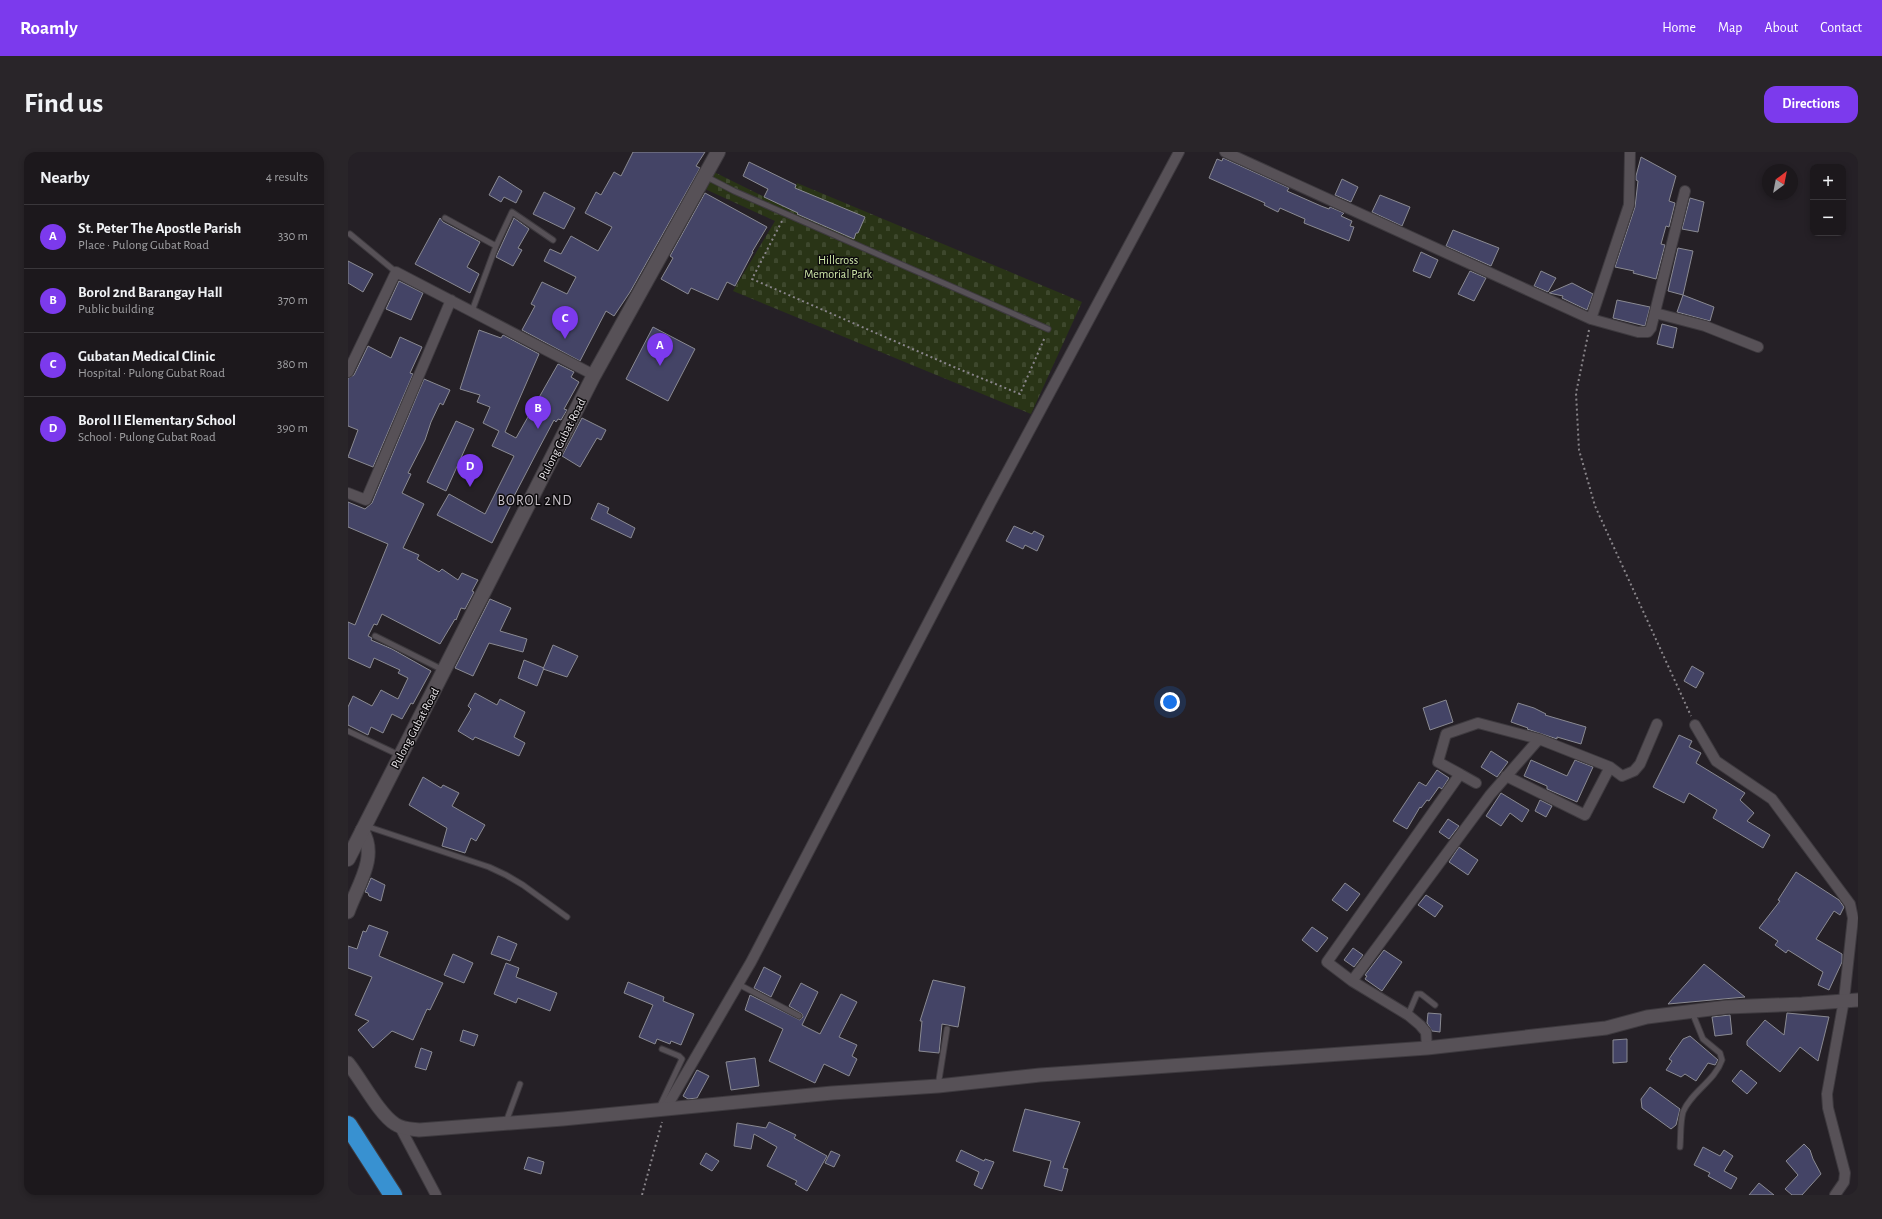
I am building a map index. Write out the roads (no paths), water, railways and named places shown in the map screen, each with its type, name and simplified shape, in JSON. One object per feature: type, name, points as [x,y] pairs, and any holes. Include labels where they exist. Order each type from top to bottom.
[{"type":"highway","points":[[348,1126],[385,1195]]},
{"type":"highway","points":[[348,1126],[393,1195]]},
{"type":"main road","name":"Pulong Gubat Road","points":[[348,859],[399,756],[445,671],[594,375],[718,152]]},
{"type":"street","points":[[663,1108],[738,984],[990,504],[1179,152]]},
{"type":"street","points":[[1226,152],[1591,319],[1638,332],[1648,332],[1652,328],[1684,191]]},
{"type":"street","points":[[1591,319],[1629,205],[1630,152]]},
{"type":"street","points":[[348,372],[396,272],[594,375]]},
{"type":"street","points":[[348,493],[366,500],[451,300]]},
{"type":"street","points":[[1655,313],[1705,326],[1758,347]]},
{"type":"street","points":[[1476,782],[1438,762],[1446,734],[1478,723],[1539,739],[1610,767],[1622,776],[1634,771],[1640,764],[1657,724]]},
{"type":"street","points":[[1695,725],[1716,761],[1772,799],[1850,904],[1853,918],[1844,1000],[1827,1094],[1828,1108],[1845,1173],[1844,1182],[1835,1195]]},
{"type":"street","points":[[1352,981],[1506,776],[1539,739]]},
{"type":"street","points":[[1506,776],[1585,815],[1610,767]]},
{"type":"street","points":[[1427,1048],[1426,1032],[1408,1015],[1352,981],[1327,962],[1460,774]]},
{"type":"street","points":[[348,912],[369,855],[369,842],[364,828]]},
{"type":"street","points":[[400,1127],[419,1130],[663,1108],[938,1086],[1040,1075],[1427,1048],[1606,1028],[1647,1017],[1727,1007],[1858,1000]]},
{"type":"street","points":[[348,1063],[388,1118],[400,1127],[436,1195]]},
{"type":"lane","points":[[705,175],[734,191],[1048,329]]},
{"type":"lane","points":[[472,311],[496,246],[512,212],[552,240]]},
{"type":"lane","points":[[445,218],[496,246]]},
{"type":"lane","points":[[350,234],[396,272]]},
{"type":"lane","points":[[375,636],[445,671]]},
{"type":"lane","points":[[348,731],[399,756]]},
{"type":"lane","points":[[364,828],[489,867],[506,875],[567,917]]},
{"type":"lane","points":[[738,984],[799,1016]]},
{"type":"lane","points":[[1408,1015],[1417,994],[1421,994],[1435,1005]]},
{"type":"lane","points":[[1680,1146],[1683,1112],[1688,1102],[1717,1070],[1722,1060],[1720,1053],[1703,1039],[1692,1011]]},
{"type":"lane","points":[[938,1086],[947,1029]]},
{"type":"lane","points":[[662,1049],[679,1056],[682,1059],[663,1108]]},
{"type":"lane","points":[[506,1123],[520,1084]]},
{"type":"place","name":"Gubatan Medical Clinic","points":[[565,339]]},
{"type":"place","name":"St. Peter The Apostle Parish","points":[[660,366]]},
{"type":"place","name":"Borol 2nd Barangay Hall","points":[[538,429]]},
{"type":"place","name":"Borol II Elementary School","points":[[470,487]]},
{"type":"district","name":"BOROL 2ND","points":[[535,501]]},
{"type":"park label","name":"Hillcross Memorial Park","points":[[838,267]]}]
